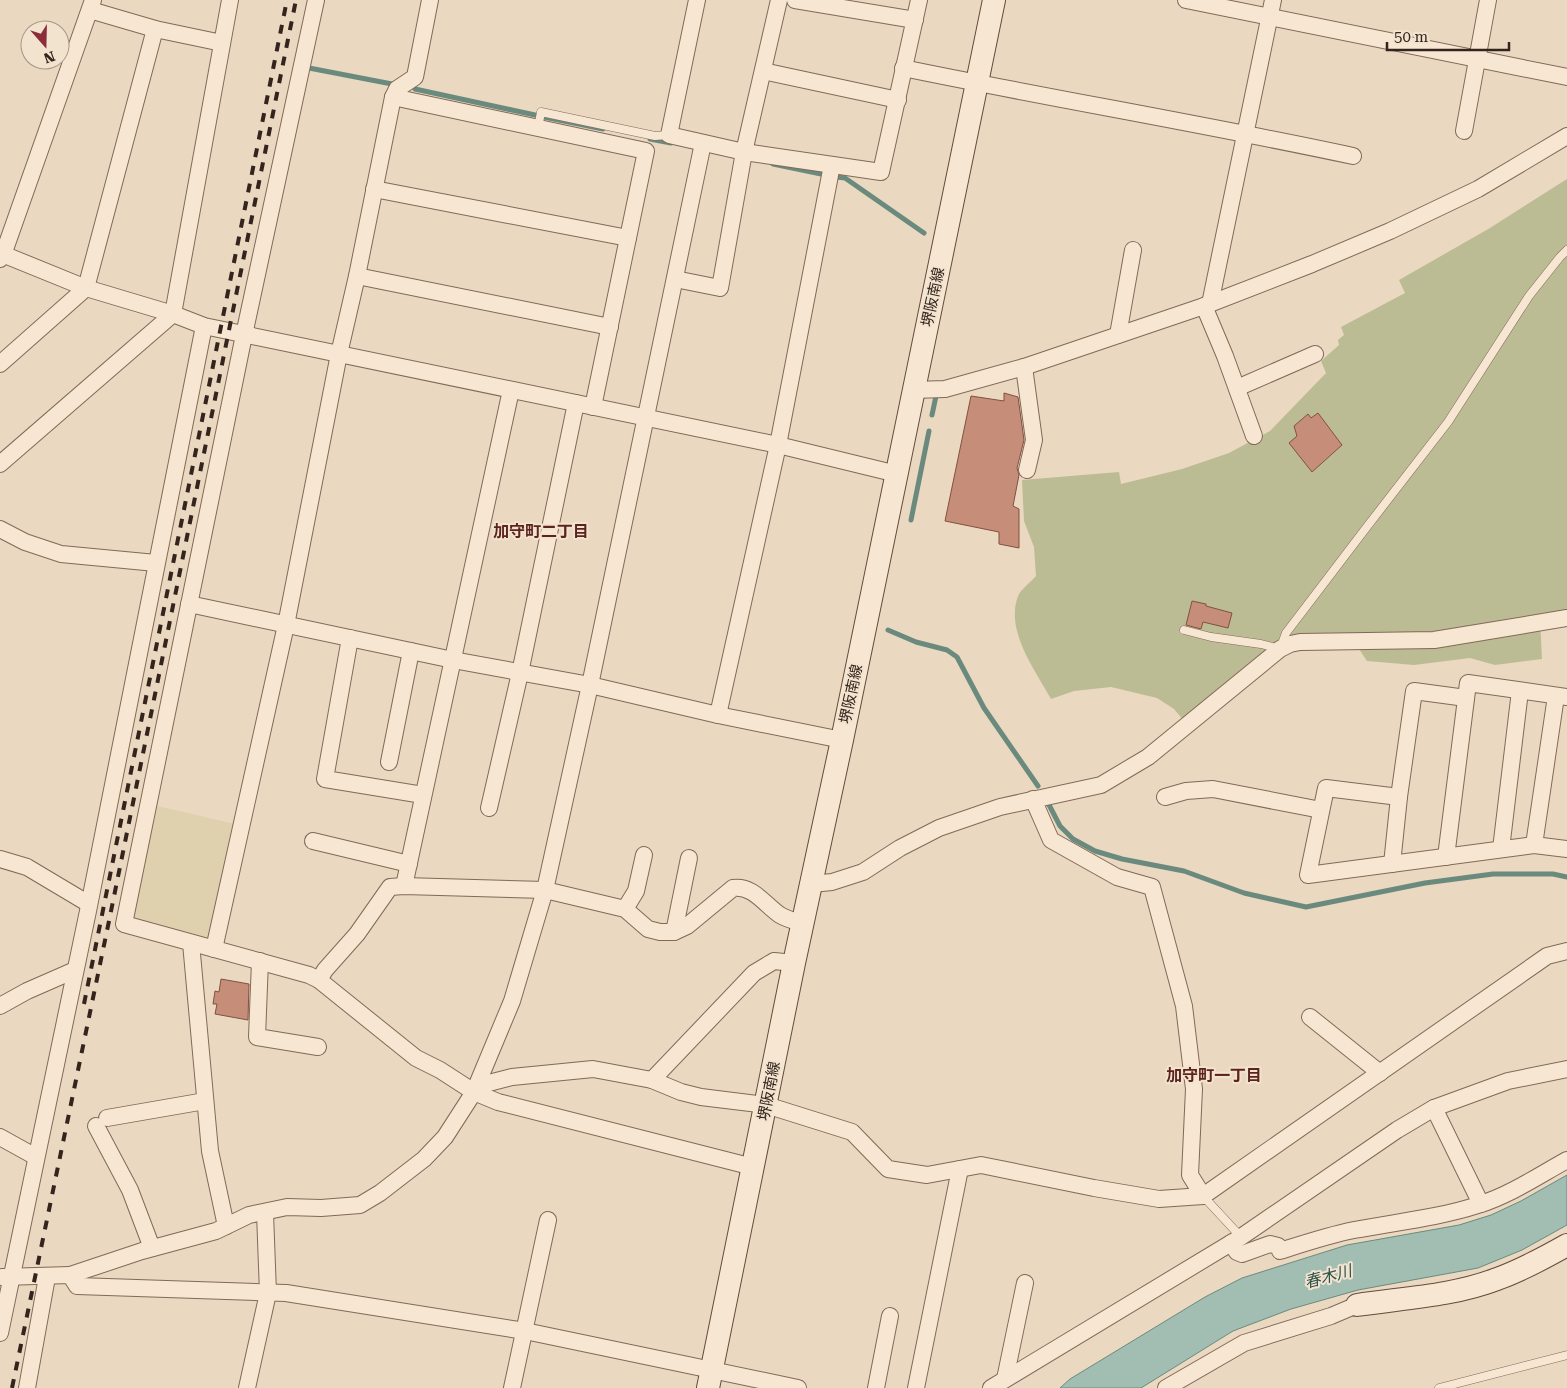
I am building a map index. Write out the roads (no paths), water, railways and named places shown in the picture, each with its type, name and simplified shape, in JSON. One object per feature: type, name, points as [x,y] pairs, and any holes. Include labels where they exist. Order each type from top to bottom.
[{"type":"main road","name":"堺阪南線","points":[[710,1379],[794,963],[842,740],[994,0]]},
{"type":"main road","points":[[1357,1305],[1456,1290],[1496,1280],[1534,1264],[1567,1245]]},
{"type":"street","points":[[0,464],[173,314],[230,0]]},
{"type":"street","points":[[316,0],[244,335],[124,924],[309,975],[319,980],[416,1058],[498,1102],[753,1167]]},
{"type":"street","points":[[214,949],[286,625],[339,354],[357,276],[393,97],[397,89],[415,77],[430,0]]},
{"type":"street","points":[[697,0],[668,135],[744,152],[882,172],[919,0]]},
{"type":"street","points":[[675,278],[720,288],[744,152],[779,0]]},
{"type":"street","points":[[795,0],[915,20]]},
{"type":"street","points":[[1186,0],[1567,77]]},
{"type":"street","points":[[1254,436],[1207,305],[1246,133],[1273,0]]},
{"type":"street","points":[[1464,131],[1488,0]]},
{"type":"street","points":[[222,43],[154,29],[91,5],[1,256],[86,288],[173,314],[204,326],[778,445],[897,474]]},
{"type":"street","points":[[0,364],[86,288],[154,29]]},
{"type":"street","points":[[903,68],[976,84],[1246,133],[1353,156]]},
{"type":"street","points":[[763,71],[898,100]]},
{"type":"street","points":[[393,97],[646,150],[593,407]]},
{"type":"street","points":[[914,390],[945,388],[1024,367],[1207,305],[1390,231],[1478,189],[1567,136]]},
{"type":"street","points":[[6,1277],[70,1275],[152,1248],[216,1231],[249,1216],[288,1207],[321,1208],[360,1205],[380,1193],[424,1160],[445,1137],[476,1089],[512,1001],[545,890],[590,685],[703,143]]},
{"type":"street","points":[[718,715],[778,445],[832,165]]},
{"type":"street","points":[[374,188],[628,238]]},
{"type":"street","points":[[1118,335],[1127,258]]},
{"type":"street","points":[[357,276],[610,327]]},
{"type":"street","points":[[0,1334],[6,1277],[36,1156],[89,904],[204,326]]},
{"type":"street","points":[[1237,388],[1315,354]]},
{"type":"street","points":[[1024,367],[1034,440],[1027,470]]},
{"type":"street","points":[[404,886],[511,390]]},
{"type":"street","points":[[489,808],[520,672],[576,403]]},
{"type":"street","points":[[0,530],[25,542],[61,554],[156,564]]},
{"type":"street","points":[[190,604],[453,660],[590,685],[718,715],[842,740]]},
{"type":"street","points":[[811,884],[832,882],[863,872],[900,848],[939,828],[1000,806],[1074,792],[1101,784],[1140,762],[1280,649],[1290,644],[1300,642],[1434,640],[1567,618]]},
{"type":"street","points":[[350,638],[325,778],[423,795]]},
{"type":"street","points":[[389,762],[411,651]]},
{"type":"street","points":[[1446,857],[1468,683],[1562,696],[1534,845]]},
{"type":"street","points":[[1501,849],[1520,690]]},
{"type":"street","points":[[1392,864],[1399,797],[1414,691],[1466,698]]},
{"type":"street","points":[[1399,797],[1326,788],[1308,875],[1534,845],[1567,849]]},
{"type":"street","points":[[1165,797],[1186,791],[1213,789],[1321,810]]},
{"type":"street","points":[[1033,799],[1051,840],[1116,877],[1152,887],[1184,1006],[1194,1089],[1190,1175],[1203,1196]]},
{"type":"street","points":[[313,842],[409,864]]},
{"type":"street","points":[[674,932],[689,858]]},
{"type":"street","points":[[0,859],[27,867],[89,904]]},
{"type":"street","points":[[626,909],[636,890],[637,862]]},
{"type":"street","points":[[319,980],[325,970],[357,934],[390,888],[404,886],[545,890],[626,909],[648,929],[660,932],[674,932],[687,926],[734,888],[743,887],[780,914],[803,924]]},
{"type":"street","points":[[191,943],[210,1151],[226,1226]]},
{"type":"street","points":[[476,1089],[512,1077],[590,1068],[652,1080],[681,1092],[701,1097],[766,1105],[852,1132],[888,1168],[927,1175],[981,1165],[1159,1199],[1203,1196],[1547,956],[1567,951]]},
{"type":"street","points":[[260,961],[257,1037],[318,1047]]},
{"type":"street","points":[[652,1080],[754,973],[774,961],[794,963]]},
{"type":"street","points":[[0,1006],[26,991],[75,970]]},
{"type":"street","points":[[1310,1017],[1380,1072]]},
{"type":"street","points":[[990,1388],[1236,1240],[1397,1130],[1434,1108],[1508,1081],[1567,1069]]},
{"type":"street","points":[[152,1248],[102,1122],[205,1100]]},
{"type":"street","points":[[1434,1108],[1481,1204]]},
{"type":"street","points":[[0,1137],[36,1156]]},
{"type":"street","points":[[1236,1240],[1237,1252],[1242,1254],[1270,1244],[1278,1246],[1280,1251],[1354,1230],[1451,1214],[1507,1193],[1567,1160]]},
{"type":"street","points":[[916,1388],[960,1169]]},
{"type":"street","points":[[246,1388],[268,1293],[265,1213]]},
{"type":"street","points":[[512,1388],[548,1220]]},
{"type":"street","points":[[70,1275],[77,1286],[286,1294],[525,1331],[710,1379],[798,1388]]},
{"type":"street","points":[[27,1388],[47,1277]]},
{"type":"street","points":[[1005,1379],[1025,1283]]},
{"type":"street","points":[[1166,1388],[1244,1343],[1331,1316],[1357,1305]]},
{"type":"street","points":[[876,1388],[890,1316]]},
{"type":"lane","points":[[538,128],[541,112],[655,136],[668,135]]},
{"type":"lane","points":[[1184,630],[1211,638],[1261,644],[1280,649],[1286,633],[1448,422],[1529,296],[1567,250]]},
{"type":"lane","points":[[1203,1196],[1236,1240]]},
{"type":"lane","points":[[1439,1388],[1567,1355]]},
{"type":"water","name":"春木川","points":[[1567,1175],[1567,1225],[1522,1250],[1478,1268],[1358,1290],[1291,1309],[1233,1331],[1141,1388],[1060,1388],[1070,1379],[1205,1297],[1242,1278],[1347,1245],[1459,1225],[1491,1215],[1521,1201]]},
{"type":"waterway","points":[[309,68],[392,84]]},
{"type":"waterway","points":[[415,89],[535,115]]},
{"type":"waterway","points":[[544,117],[603,129]]},
{"type":"waterway","points":[[650,139],[671,143]]},
{"type":"waterway","points":[[773,164],[826,175]]},
{"type":"waterway","points":[[836,177],[845,178],[924,233]]},
{"type":"waterway","points":[[932,415],[936,396]]},
{"type":"waterway","points":[[911,520],[929,431]]},
{"type":"waterway","points":[[888,630],[916,642],[947,650],[957,657],[984,708],[1038,786]]},
{"type":"waterway","points":[[1047,801],[1060,826],[1073,839],[1095,851],[1122,859],[1184,871],[1244,893],[1306,907],[1425,883],[1493,874],[1553,874],[1567,877]]},
{"type":"railway","points":[[84,1004],[287,0]]},
{"type":"railway","points":[[12,1388],[296,0]]},
{"type":"district","name":"加守町二丁目","points":[[541,531]]},
{"type":"district","name":"加守町一丁目","points":[[1214,1075]]}]
